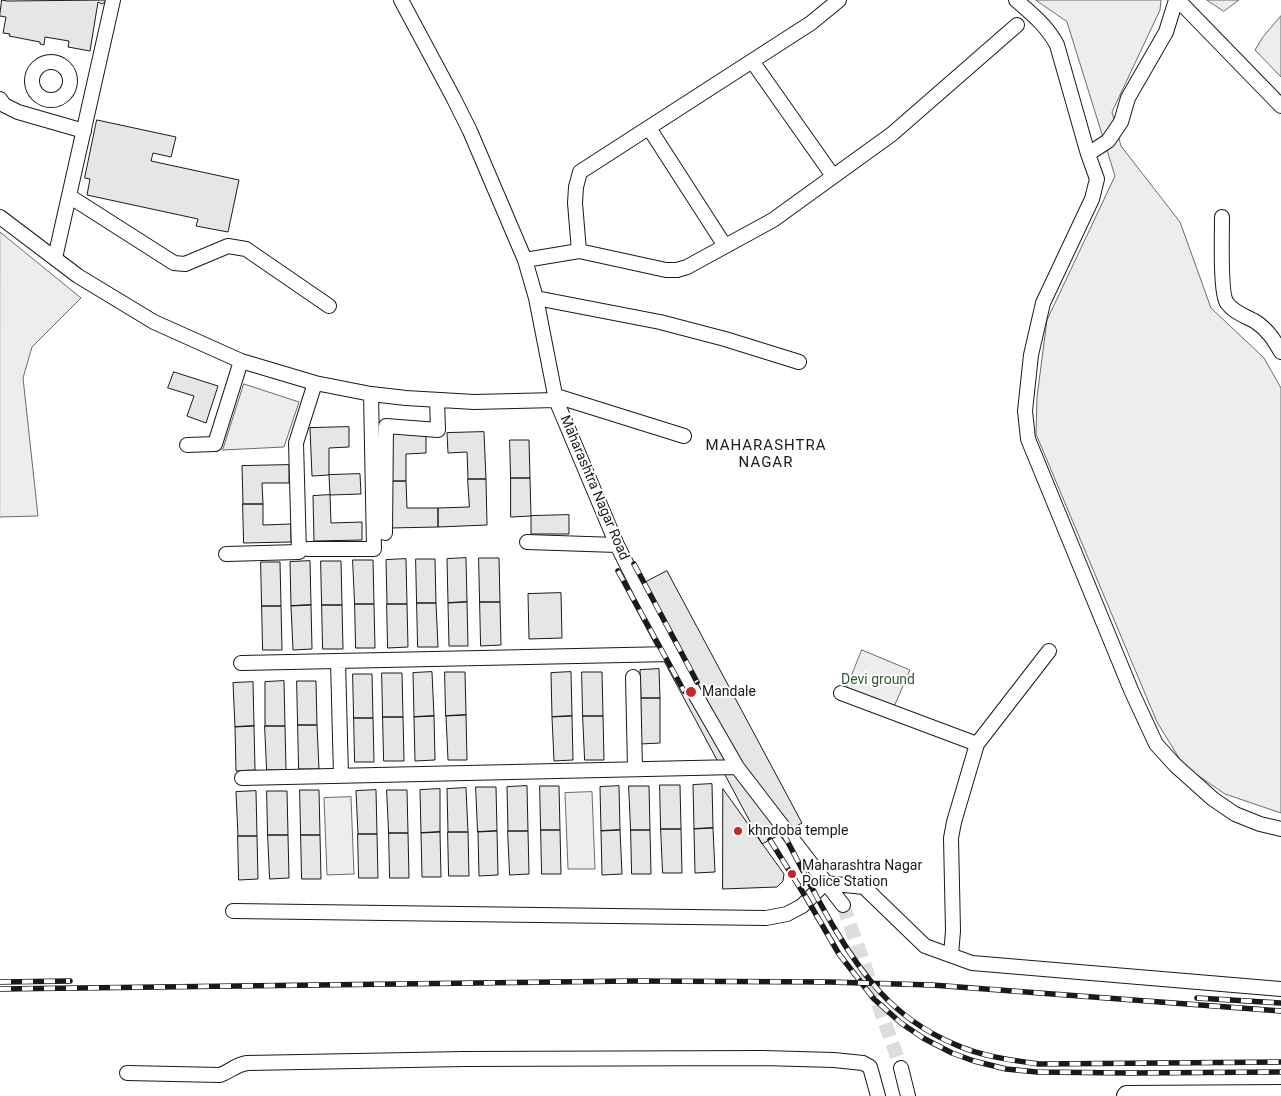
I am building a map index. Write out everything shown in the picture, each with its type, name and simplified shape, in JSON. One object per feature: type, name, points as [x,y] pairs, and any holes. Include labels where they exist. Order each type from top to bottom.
[{"type":"highway","points":[[1127,1096],[1281,1095]]},
{"type":"street","points":[[55,258],[113,0]]},
{"type":"street","points":[[401,0],[470,131],[524,260],[536,298],[556,398],[684,436]]},
{"type":"street","points":[[579,251],[575,203],[576,187],[580,172],[811,22],[840,0]]},
{"type":"street","points":[[1016,0],[1038,19],[1057,45],[1097,179],[1092,198],[1043,303],[1031,355],[1025,411],[1028,438],[1131,690],[1156,744],[1175,765],[1213,799],[1235,814],[1260,824],[1281,829]]},
{"type":"street","points":[[1088,154],[1108,141],[1121,122],[1128,98],[1166,32],[1177,0],[1281,106]]},
{"type":"street","points":[[524,260],[579,251],[666,270],[678,270],[687,267],[773,220],[892,134],[1017,25]]},
{"type":"street","points":[[752,61],[833,176]]},
{"type":"street","points":[[0,99],[4,105],[18,112],[84,131]]},
{"type":"street","points":[[40,118],[46,99]]},
{"type":"street","points":[[649,128],[725,246]]},
{"type":"street","points":[[69,196],[174,263],[185,264],[228,246],[246,249],[329,306]]},
{"type":"street","name":"Maharashtra Nagar Road","points":[[0,217],[78,276],[154,322],[241,361],[315,383],[371,394],[474,402],[556,398],[617,545],[672,654],[736,768],[843,905]]},
{"type":"street","points":[[1222,217],[1223,288],[1226,302],[1235,311],[1256,322],[1272,336],[1281,352]]},
{"type":"street","points":[[536,298],[660,322],[725,339],[799,362]]},
{"type":"street","points":[[186,445],[216,444],[241,361]]},
{"type":"street","points":[[226,554],[299,552],[296,443],[315,383]]},
{"type":"street","points":[[308,549],[374,550],[371,394]]},
{"type":"street","points":[[385,533],[386,426],[438,430],[437,400]]},
{"type":"street","points":[[527,542],[617,545]]},
{"type":"street","points":[[951,955],[953,931],[951,838],[977,744],[1049,651]]},
{"type":"street","points":[[241,663],[672,654]]},
{"type":"street","points":[[338,661],[341,776]]},
{"type":"street","points":[[634,676],[636,770]]},
{"type":"street","points":[[841,693],[977,744]]},
{"type":"street","points":[[242,778],[736,768]]},
{"type":"street","points":[[234,911],[766,918],[787,914],[802,906],[825,882],[864,887],[925,946],[972,963],[1281,989]]},
{"type":"street","points":[[127,1073],[220,1075],[238,1065],[255,1063],[474,1059],[763,1058],[834,1060],[863,1063],[870,1068],[878,1096]]},
{"type":"street","points":[[901,1068],[908,1096]]},
{"type":"green space","points":[[1036,0],[1161,0],[1160,10],[1112,112],[1121,146],[1180,222],[1211,308],[1264,358],[1281,388],[1281,813],[1225,794],[1184,766],[1157,722],[1036,434],[1037,397],[1047,320],[1115,176],[1067,22]]},
{"type":"green space","points":[[1207,0],[1239,0],[1224,11]]},
{"type":"green space","points":[[1281,16],[1281,77],[1255,50],[1263,37]]},
{"type":"green space","points":[[0,232],[81,298],[32,347],[23,378],[38,516],[0,517]]},
{"type":"green space","points":[[244,384],[299,402],[284,447],[223,450]]},
{"type":"green space","name":"Devi ground","points":[[862,650],[910,670],[893,709],[846,690]]},
{"type":"green space","points":[[592,792],[595,869],[568,869],[565,793]]},
{"type":"green space","points":[[351,797],[354,874],[327,875],[324,798]]},
{"type":"building","points":[[2,0],[108,0],[102,4],[98,2],[90,51],[68,47],[69,41],[45,37],[44,45],[40,44],[40,42],[3,33],[6,17],[0,16]]},
{"type":"building","points":[[97,120],[176,137],[171,157],[153,153],[151,161],[239,180],[228,232],[196,226],[198,219],[87,195],[90,179],[85,178]]},
{"type":"building","points":[[174,372],[218,386],[206,423],[187,416],[194,396],[168,388]]},
{"type":"building","points":[[349,427],[349,447],[329,448],[329,475],[312,476],[310,428]]},
{"type":"building","points":[[484,432],[486,479],[468,479],[467,452],[448,453],[447,433]]},
{"type":"building","points":[[426,433],[426,453],[406,454],[406,481],[388,481],[387,434]]},
{"type":"building","points":[[510,440],[529,440],[530,478],[511,478]]},
{"type":"building","points":[[289,465],[289,483],[262,483],[263,504],[243,504],[242,466]]},
{"type":"building","points":[[360,474],[361,494],[330,495],[329,475]]},
{"type":"building","points":[[511,478],[530,478],[531,516],[511,517]]},
{"type":"building","points":[[468,479],[486,479],[487,525],[438,527],[438,508],[469,507]]},
{"type":"building","points":[[388,481],[406,481],[407,508],[438,508],[438,527],[390,528]]},
{"type":"building","points":[[330,495],[331,523],[362,522],[362,540],[314,541],[313,496]]},
{"type":"building","points":[[243,504],[263,504],[263,525],[291,524],[291,542],[244,543]]},
{"type":"building","points":[[569,515],[569,534],[531,534],[531,516]]},
{"type":"building","points":[[466,558],[467,602],[448,603],[447,559]]},
{"type":"building","points":[[479,558],[499,558],[500,602],[480,602]]},
{"type":"building","points":[[406,559],[407,604],[387,604],[386,560]]},
{"type":"building","points":[[416,559],[435,559],[436,603],[417,603]]},
{"type":"building","points":[[353,560],[373,560],[374,604],[355,604]]},
{"type":"building","points":[[310,561],[311,605],[291,606],[290,562]]},
{"type":"building","points":[[321,561],[341,561],[342,605],[322,605]]},
{"type":"building","points":[[261,562],[280,562],[281,606],[262,606]]},
{"type":"building","points":[[667,571],[802,823],[762,844],[627,592]]},
{"type":"building","points":[[561,593],[562,638],[529,639],[528,594]]},
{"type":"building","points":[[467,602],[468,646],[449,646],[448,603]]},
{"type":"building","points":[[480,602],[500,602],[501,645],[481,646]]},
{"type":"building","points":[[417,603],[436,603],[438,647],[418,647]]},
{"type":"building","points":[[355,604],[374,604],[375,648],[356,648]]},
{"type":"building","points":[[387,604],[407,604],[408,647],[388,648]]},
{"type":"building","points":[[311,605],[312,649],[293,650],[291,606]]},
{"type":"building","points":[[322,605],[342,605],[343,649],[323,649]]},
{"type":"building","points":[[262,606],[281,606],[282,650],[263,650]]},
{"type":"building","points":[[659,669],[660,698],[641,698],[640,670]]},
{"type":"building","points":[[432,672],[434,716],[414,717],[413,673]]},
{"type":"building","points":[[445,672],[465,672],[466,715],[446,716]]},
{"type":"building","points":[[571,672],[572,716],[552,717],[551,673]]},
{"type":"building","points":[[582,672],[602,672],[603,716],[583,716]]},
{"type":"building","points":[[382,673],[402,673],[403,717],[383,717]]},
{"type":"building","points":[[353,674],[372,674],[373,718],[354,718]]},
{"type":"building","points":[[284,681],[285,726],[265,726],[265,682]]},
{"type":"building","points":[[297,681],[316,681],[317,725],[298,725]]},
{"type":"building","points":[[253,682],[254,726],[235,727],[233,683]]},
{"type":"building","points":[[641,698],[660,698],[660,743],[640,744]]},
{"type":"building","points":[[466,715],[467,760],[448,760],[446,716]]},
{"type":"building","points":[[434,716],[435,760],[415,761],[414,717]]},
{"type":"building","points":[[572,716],[573,760],[554,761],[552,717]]},
{"type":"building","points":[[583,716],[603,716],[604,760],[585,760]]},
{"type":"building","points":[[383,717],[403,717],[404,761],[384,761]]},
{"type":"building","points":[[354,718],[373,718],[374,762],[355,762]]},
{"type":"building","points":[[298,725],[317,725],[319,769],[299,769]]},
{"type":"building","points":[[254,726],[255,770],[236,771],[235,727]]},
{"type":"building","points":[[265,726],[285,726],[286,770],[267,770]]},
{"type":"building","points":[[712,784],[713,828],[694,829],[693,785]]},
{"type":"building","points":[[660,785],[680,785],[681,829],[661,829]]},
{"type":"building","points":[[527,786],[528,831],[508,831],[507,787]]},
{"type":"building","points":[[540,786],[559,786],[560,830],[541,830]]},
{"type":"building","points":[[619,786],[620,830],[601,831],[600,787]]},
{"type":"building","points":[[629,786],[649,786],[650,830],[631,830]]},
{"type":"building","points":[[476,787],[496,787],[497,831],[478,832]]},
{"type":"building","points":[[466,788],[468,832],[448,832],[447,789]]},
{"type":"building","points":[[440,789],[440,832],[421,833],[420,790]]},
{"type":"building","name":"khndoba temple","points":[[723,789],[784,874],[783,881],[777,887],[723,889]]},
{"type":"building","points":[[300,790],[319,790],[320,835],[301,835]]},
{"type":"building","points":[[376,790],[377,834],[358,834],[356,791]]},
{"type":"building","points":[[387,790],[407,790],[408,833],[389,833]]},
{"type":"building","points":[[256,791],[257,836],[238,836],[236,792]]},
{"type":"building","points":[[267,791],[287,791],[288,835],[268,835]]},
{"type":"building","points":[[713,828],[715,872],[695,873],[694,829]]},
{"type":"building","points":[[661,829],[681,829],[682,873],[663,873]]},
{"type":"building","points":[[541,830],[560,830],[561,874],[542,874]]},
{"type":"building","points":[[620,830],[622,874],[602,875],[601,831]]},
{"type":"building","points":[[631,830],[650,830],[651,874],[632,874]]},
{"type":"building","points":[[497,831],[498,875],[479,876],[478,832]]},
{"type":"building","points":[[508,831],[528,831],[529,874],[510,875]]},
{"type":"building","points":[[440,832],[441,877],[422,877],[421,833]]},
{"type":"building","points":[[448,832],[468,832],[469,876],[449,876]]},
{"type":"building","points":[[389,833],[408,833],[409,878],[390,878]]},
{"type":"building","points":[[358,834],[377,834],[378,878],[359,878]]},
{"type":"building","points":[[268,835],[288,835],[289,878],[270,879]]},
{"type":"building","points":[[301,835],[320,835],[321,879],[302,879]]},
{"type":"building","points":[[238,836],[257,836],[258,879],[239,880]]},
{"type":"tunnel","points":[[843,905],[901,1068]]},
{"type":"railway","points":[[634,564],[697,682]]},
{"type":"railway","points":[[618,571],[684,691]]},
{"type":"railway","points":[[783,833],[827,916],[865,975],[896,1008],[914,1022],[944,1039],[985,1055],[1039,1064],[1281,1062]]},
{"type":"railway","points":[[770,840],[839,954],[874,999],[901,1023],[923,1038],[952,1053],[1006,1069],[1037,1072],[1281,1072]]},
{"type":"railway","points":[[0,982],[70,981]]},
{"type":"railway","points":[[0,989],[634,981],[829,982],[932,985],[1281,1011]]},
{"type":"railway","points":[[1197,998],[1281,1003]]},
{"type":"place","name":"Mandale","points":[[691,692]]},
{"type":"place","name":"khndoba temple","points":[[738,831]]},
{"type":"place","name":"Maharashtra Nagar Police Station","points":[[792,874]]},
{"type":"district","name":"MAHARASHTRA NAGAR","points":[[766,454]]}]
